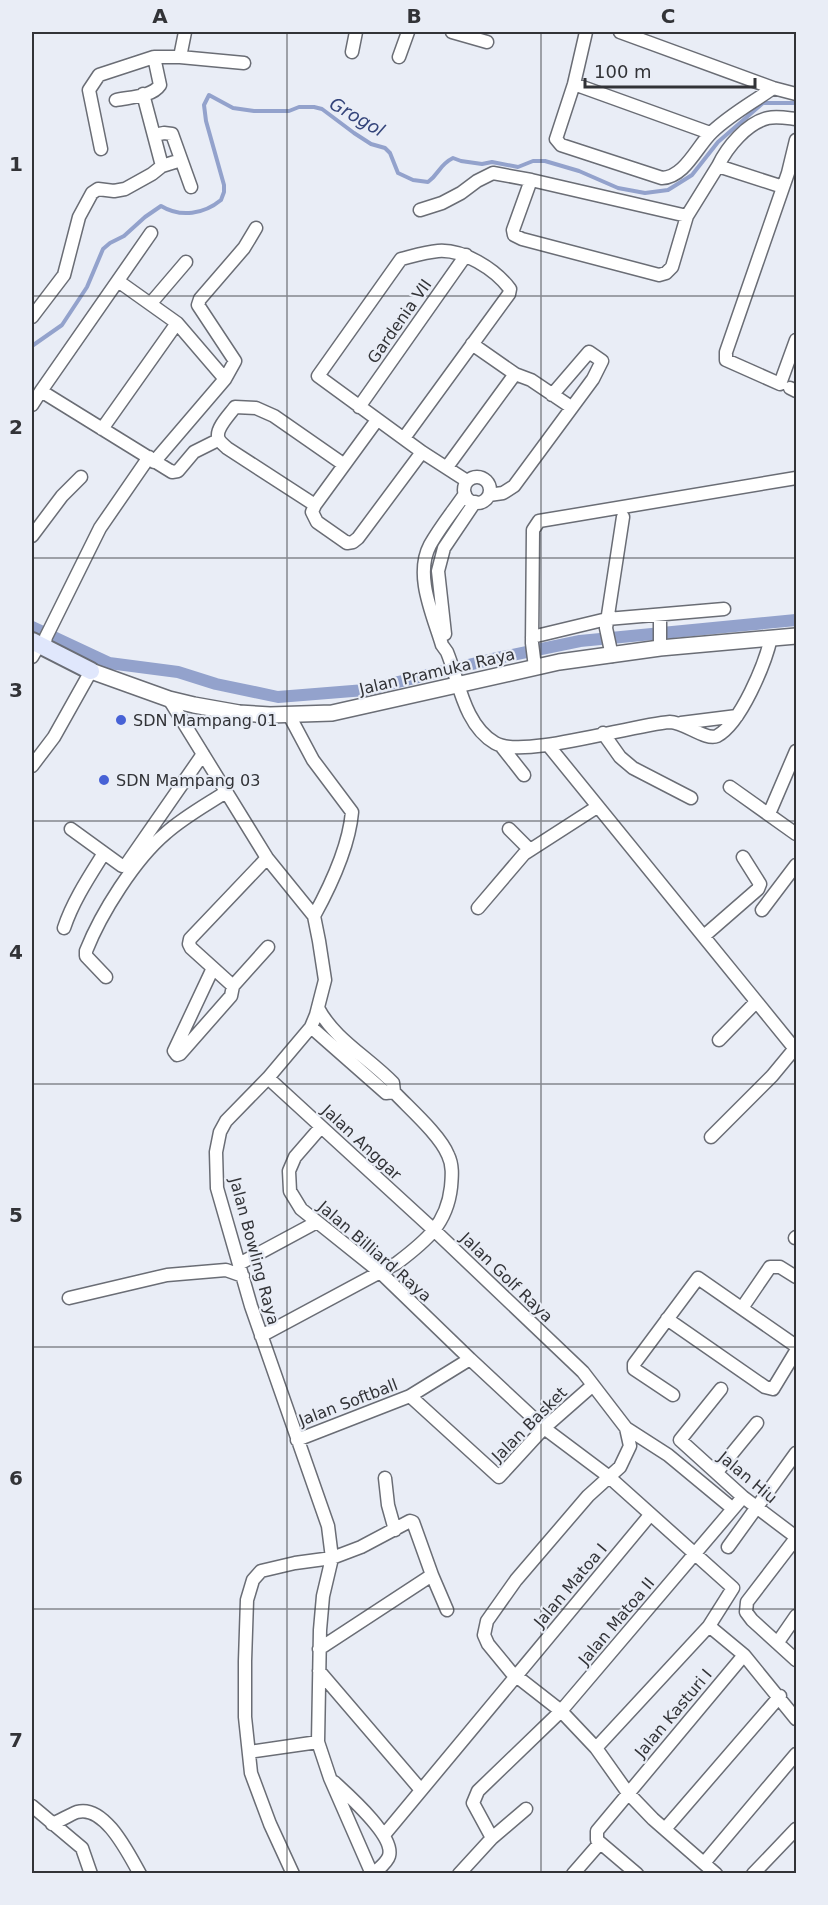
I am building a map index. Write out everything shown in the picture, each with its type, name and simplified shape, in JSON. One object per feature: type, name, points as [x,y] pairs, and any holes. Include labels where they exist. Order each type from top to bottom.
[{"type":"main road","points":[[40,643],[91,671]]},
{"type":"street","points":[[180,57],[185,32]]},
{"type":"street","points":[[352,52],[356,32]]},
{"type":"street","points":[[399,57],[408,32]]},
{"type":"street","points":[[452,32],[487,42]]},
{"type":"street","points":[[586,32],[574,84],[556,140],[561,145],[618,165],[662,178],[669,177],[685,165],[710,133],[743,106],[773,88]]},
{"type":"street","points":[[620,32],[646,36],[773,88],[796,94]]},
{"type":"street","points":[[116,100],[155,91],[160,85],[154,57]]},
{"type":"street","points":[[101,149],[89,90],[99,75],[154,57],[244,63]]},
{"type":"street","points":[[574,84],[710,133]]},
{"type":"street","points":[[143,94],[162,165]]},
{"type":"street","points":[[531,180],[513,230],[514,235],[659,275],[666,273],[672,267],[687,216],[724,154],[757,122],[770,118],[796,119]]},
{"type":"street","points":[[154,135],[172,134],[191,187]]},
{"type":"street","points":[[796,141],[792,174],[783,187],[726,352],[726,360],[780,384],[796,340]]},
{"type":"street","points":[[32,317],[64,275],[78,217],[92,193],[98,189],[114,191],[125,189],[152,174],[162,165],[181,160]]},
{"type":"street","points":[[718,166],[783,187]]},
{"type":"street","points":[[420,210],[451,198],[477,181],[493,174],[531,180],[687,216]]},
{"type":"street","points":[[40,643],[100,528],[152,460],[225,379],[235,361],[198,305],[200,299],[244,248],[256,228]]},
{"type":"street","points":[[32,405],[151,233]]},
{"type":"street","points":[[404,438],[509,294],[510,289],[502,278],[466,255],[439,251],[401,259],[318,376],[422,452],[447,467],[466,487],[469,499],[475,502],[483,501],[489,495],[502,493],[514,486],[593,379],[602,361],[589,352],[552,395]]},
{"type":"street","name":"Gardenia VII","points":[[360,406],[466,255]]},
{"type":"street","points":[[151,303],[186,262]]},
{"type":"street","points":[[118,281],[177,323],[225,379]]},
{"type":"street","points":[[102,429],[177,323]]},
{"type":"street","points":[[472,344],[515,374],[531,380],[571,408]]},
{"type":"street","points":[[447,467],[515,374]]},
{"type":"street","points":[[41,391],[172,472],[178,471],[194,452],[218,440]]},
{"type":"street","points":[[315,505],[218,440],[217,435],[225,419],[235,407],[256,408],[274,416],[343,464]]},
{"type":"street","points":[[377,420],[315,505],[312,512],[317,522],[347,543],[353,542],[422,452]]},
{"type":"street","points":[[32,536],[81,477]]},
{"type":"street","points":[[449,656],[442,645],[425,586],[423,569],[429,546],[466,487],[475,477],[484,478],[490,486],[489,495]]},
{"type":"street","points":[[535,662],[532,640],[533,530],[535,524],[545,519],[796,478]]},
{"type":"street","points":[[475,502],[444,548],[438,571],[449,656],[472,720],[481,732],[502,747],[524,775]]},
{"type":"street","points":[[611,651],[607,624],[622,517]]},
{"type":"street","points":[[423,569],[438,571]]},
{"type":"street","points":[[532,640],[607,624],[724,609]]},
{"type":"street","points":[[660,619],[660,643]]},
{"type":"street","name":"Jalan Pramuka Raya","points":[[91,671],[169,699],[239,712],[289,715],[332,713],[410,696],[456,679],[535,662],[559,662],[660,643],[796,636]]},
{"type":"street","points":[[680,723],[710,738],[727,728],[737,716],[768,652],[771,638]]},
{"type":"street","points":[[32,766],[54,737],[91,671]]},
{"type":"street","points":[[169,699],[267,858],[314,916],[325,980],[318,1008],[310,1027]]},
{"type":"street","points":[[289,715],[313,760],[352,812],[351,826],[328,891],[314,916]]},
{"type":"street","points":[[502,747],[548,745],[637,726],[737,716]]},
{"type":"street","points":[[603,733],[620,757],[633,768],[691,798]]},
{"type":"street","points":[[548,745],[756,1003],[796,1048],[772,1076],[711,1137]]},
{"type":"street","points":[[769,814],[796,751]]},
{"type":"street","points":[[71,829],[122,866],[130,863],[203,754]]},
{"type":"street","points":[[730,787],[796,834]]},
{"type":"street","points":[[106,977],[87,956],[86,951],[112,900],[155,843],[178,823],[226,792]]},
{"type":"street","points":[[478,908],[529,849],[597,807]]},
{"type":"street","points":[[509,829],[529,849]]},
{"type":"street","points":[[64,928],[84,884],[104,853]]},
{"type":"street","points":[[704,936],[758,889],[760,884],[758,879],[743,857]]},
{"type":"street","points":[[233,986],[191,948],[190,939],[267,858]]},
{"type":"street","points":[[762,910],[796,865]]},
{"type":"street","points":[[213,968],[174,1051],[175,1054],[180,1054],[231,996],[233,986],[268,947]]},
{"type":"street","points":[[719,1040],[756,1003]]},
{"type":"street","name":"Jalan Golf Raya","points":[[318,1008],[324,1020],[334,1031],[393,1083],[394,1092],[435,1136],[448,1154],[452,1172],[449,1204],[435,1231],[583,1372],[626,1428],[668,1455],[732,1508]]},
{"type":"street","name":"Jalan Golf Raya","points":[[310,1027],[386,1093],[394,1092]]},
{"type":"street","name":"Jalan Bowling Raya","points":[[310,1027],[267,1078],[226,1121],[220,1132],[216,1152],[217,1188],[261,1336],[328,1526],[332,1558]]},
{"type":"street","name":"Jalan Anggar","points":[[267,1078],[435,1231]]},
{"type":"street","name":"Jalan Billiard Raya","points":[[321,1127],[295,1157],[289,1171],[290,1191],[301,1209],[381,1273],[544,1428],[608,1476],[733,1588],[710,1626]]},
{"type":"street","points":[[239,1264],[317,1222]]},
{"type":"street","points":[[261,1336],[381,1273],[417,1248],[435,1231]]},
{"type":"street","points":[[742,1308],[770,1267],[780,1267],[796,1277]]},
{"type":"street","points":[[69,1298],[167,1275],[226,1270],[243,1276]]},
{"type":"street","points":[[673,1395],[634,1369],[634,1364],[698,1278],[796,1346]]},
{"type":"street","points":[[667,1319],[765,1387],[773,1389],[796,1351]]},
{"type":"street","points":[[410,1396],[470,1359]]},
{"type":"street","name":"Jalan Basket","points":[[410,1396],[496,1477],[501,1476],[544,1428],[593,1385]]},
{"type":"street","name":"Jalan Hiu","points":[[721,1389],[680,1440],[743,1497],[796,1538]]},
{"type":"street","name":"Jalan Softball","points":[[297,1440],[410,1396]]},
{"type":"street","points":[[717,1472],[757,1423]]},
{"type":"street","points":[[626,1428],[630,1446],[620,1467],[588,1496],[516,1580],[487,1621],[484,1635],[488,1644],[516,1675],[561,1711],[596,1748],[627,1793],[716,1874]]},
{"type":"street","points":[[728,1546],[796,1453]]},
{"type":"street","points":[[385,1478],[388,1505],[395,1530]]},
{"type":"street","name":"Jalan Matoa II","points":[[492,1838],[473,1803],[478,1791],[561,1711],[743,1497]]},
{"type":"street","name":"Jalan Matoa I","points":[[384,1835],[650,1515]]},
{"type":"street","points":[[293,1874],[270,1824],[251,1773],[245,1717],[244,1661],[247,1600],[253,1580],[261,1571],[332,1558],[410,1521],[414,1523],[447,1610]]},
{"type":"street","points":[[796,1538],[747,1602],[746,1612],[796,1660]]},
{"type":"street","points":[[330,1778],[350,1796],[384,1835],[389,1855],[386,1862],[373,1874],[330,1778],[318,1742],[323,1596],[332,1558]]},
{"type":"street","points":[[320,1649],[432,1575]]},
{"type":"street","points":[[778,1642],[796,1616]]},
{"type":"street","points":[[596,1748],[710,1626],[744,1655],[780,1696],[796,1719]]},
{"type":"street","name":"Jalan Kasturi I","points":[[600,1843],[596,1837],[597,1831],[744,1655]]},
{"type":"street","points":[[319,1671],[421,1790]]},
{"type":"street","points":[[665,1829],[780,1696]]},
{"type":"street","points":[[249,1752],[318,1742]]},
{"type":"street","points":[[704,1863],[796,1754]]},
{"type":"street","points":[[32,1806],[82,1848],[91,1874]]},
{"type":"street","points":[[459,1874],[492,1838],[526,1809]]},
{"type":"street","points":[[52,1824],[78,1812],[94,1815],[112,1828],[141,1874]]},
{"type":"street","points":[[753,1874],[796,1829]]},
{"type":"street","points":[[573,1874],[600,1843],[636,1873]]},
{"type":"waterway","name":"Grogol","points":[[32,346],[62,325],[87,287],[103,249],[110,243],[124,236],[161,206],[176,212],[192,213],[207,209],[221,200],[224,185],[206,121],[204,105],[209,95],[233,108],[254,111],[289,111],[299,107],[322,109],[371,144],[385,148],[390,153],[398,173],[413,180],[428,182],[445,163],[453,158],[482,164],[492,162],[518,167],[533,161],[545,161],[579,171],[618,188],[645,193],[668,190],[692,175],[718,142],[763,103],[796,103]]},
{"type":"waterway","points":[[32,627],[109,663],[178,672],[216,684],[278,697],[365,690],[580,641],[796,620]]},
{"type":"place","name":"SDN Mampang 01","points":[[121,720]]},
{"type":"place","name":"SDN Mampang 03","points":[[104,780]]}]
